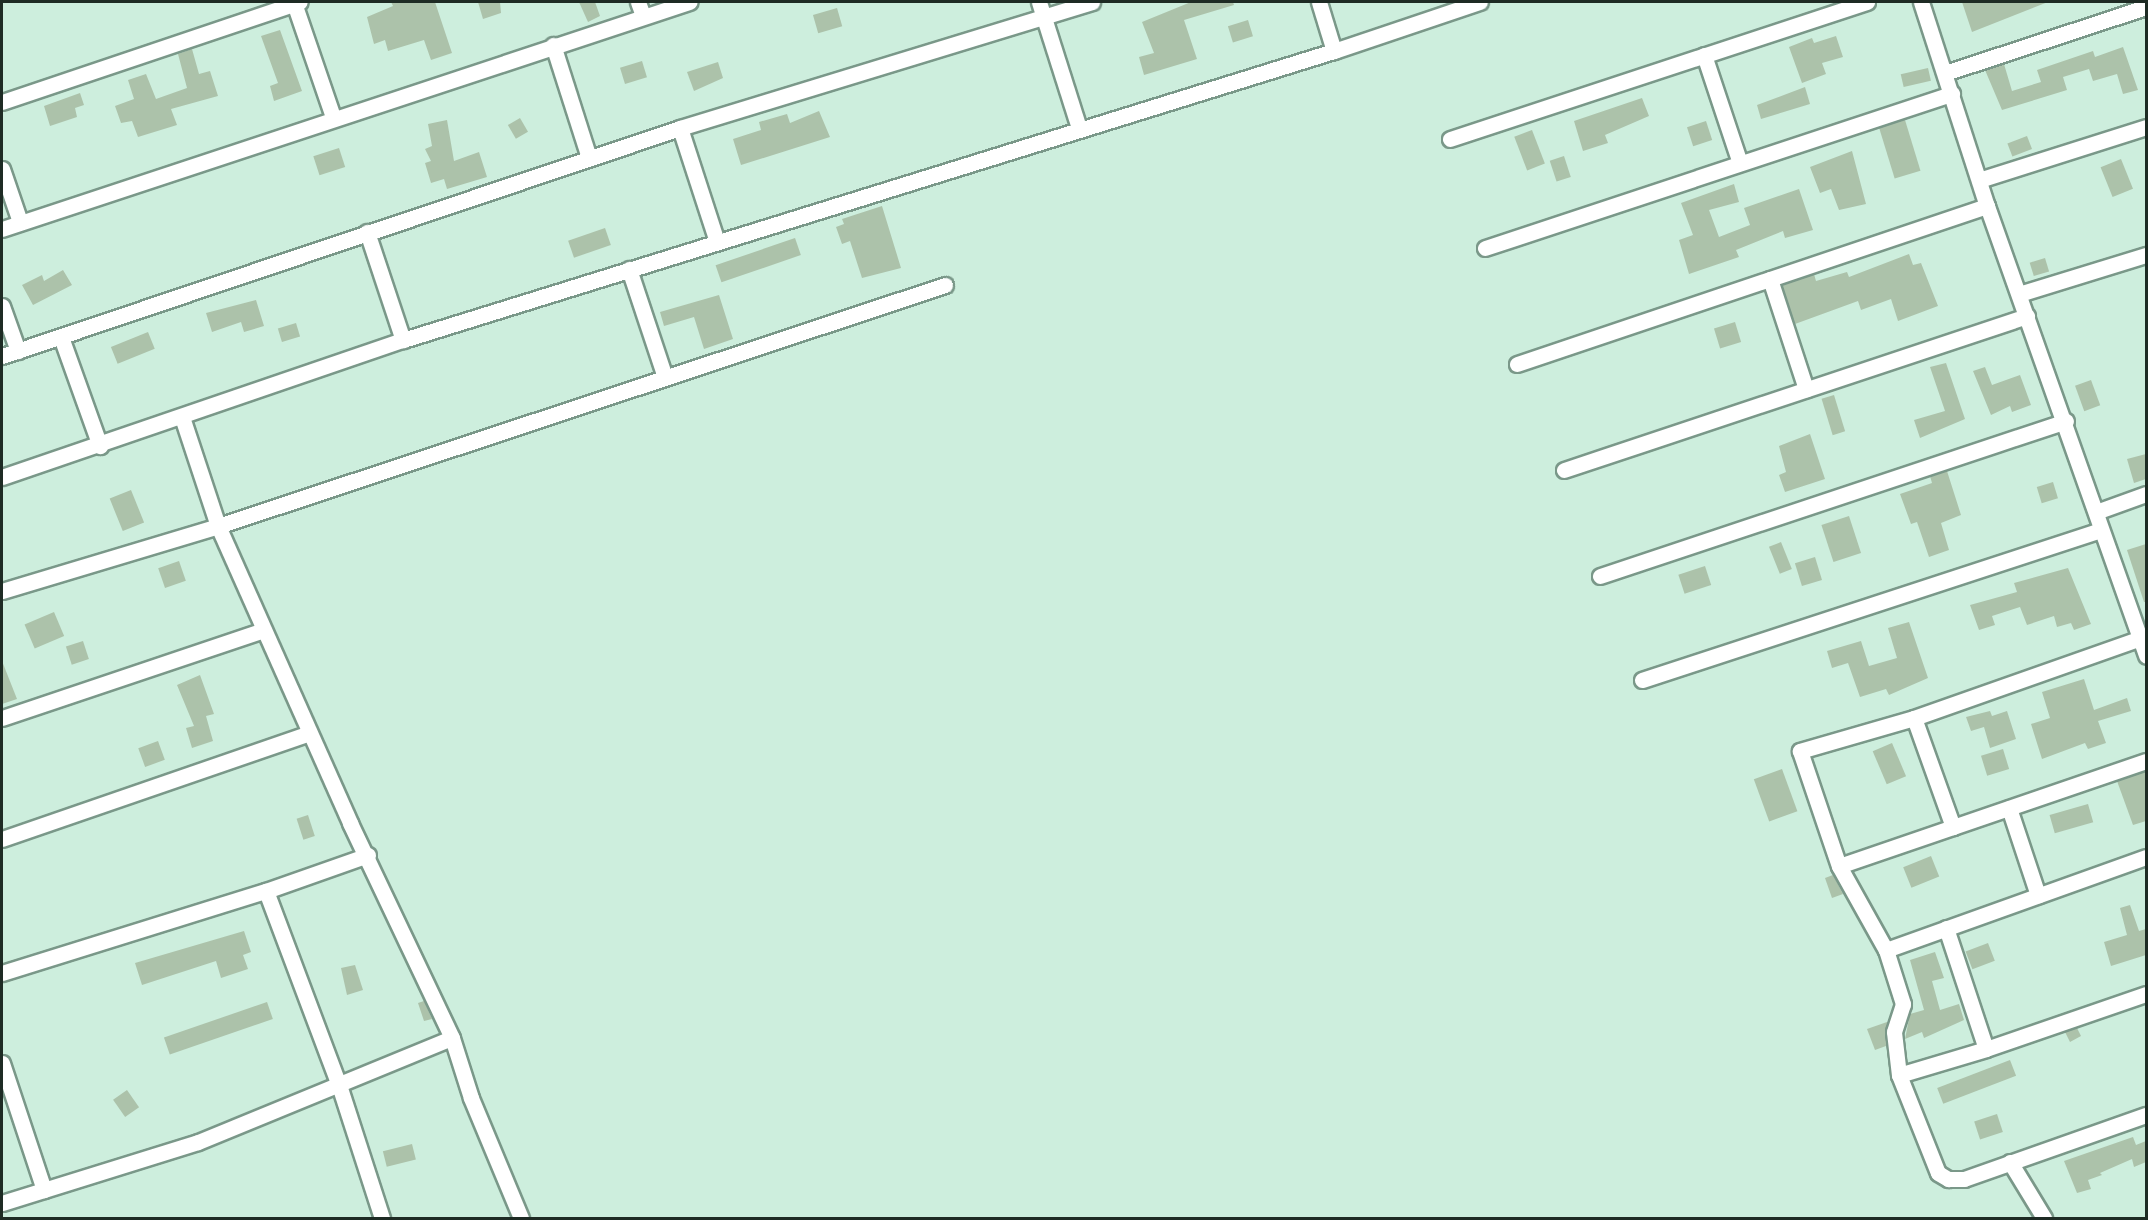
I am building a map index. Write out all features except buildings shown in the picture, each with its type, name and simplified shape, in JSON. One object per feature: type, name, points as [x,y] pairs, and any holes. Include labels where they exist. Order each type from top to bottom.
[{"type":"street","points":[[2,102],[297,2],[333,117]]},
{"type":"street","points":[[2,229],[553,45],[641,9],[689,2]]},
{"type":"street","points":[[1039,2],[1079,128]]},
{"type":"street","points":[[2,356],[680,128],[1092,2]]},
{"type":"street","points":[[1319,2],[1334,51]]},
{"type":"street","points":[[2,477],[100,446],[403,340],[1079,128],[1334,51],[1480,2]]},
{"type":"street","points":[[1450,139],[1867,2]]},
{"type":"street","points":[[1921,2],[1979,180],[2066,421],[2138,639],[2146,656]]},
{"type":"street","points":[[1945,73],[2146,7]]},
{"type":"street","points":[[553,45],[589,158]]},
{"type":"street","points":[[1704,55],[1740,163]]},
{"type":"street","points":[[1485,248],[1952,94]]},
{"type":"street","points":[[680,128],[717,242]]},
{"type":"street","points":[[1979,180],[2146,128]]},
{"type":"street","points":[[2,169],[20,222]]},
{"type":"street","points":[[1517,364],[1988,206]]},
{"type":"street","points":[[367,232],[403,340]]},
{"type":"street","points":[[2019,294],[2146,255]]},
{"type":"street","points":[[629,269],[665,377]]},
{"type":"street","points":[[1770,279],[1806,389]]},
{"type":"street","points":[[2,591],[218,526],[945,285]]},
{"type":"street","points":[[2,306],[18,351]]},
{"type":"street","points":[[1564,470],[2027,316]]},
{"type":"street","points":[[62,337],[100,446]]},
{"type":"street","points":[[182,417],[218,526],[309,733],[452,1038],[471,1098],[521,1218]]},
{"type":"street","points":[[1600,576],[2066,421]]},
{"type":"street","points":[[2096,512],[2146,494]]},
{"type":"street","points":[[1642,680],[2101,530]]},
{"type":"street","points":[[2,718],[263,630]]},
{"type":"street","points":[[2138,639],[1914,718],[1800,751],[1839,866],[1886,950],[1903,1004],[1894,1032],[1899,1075],[1938,1173],[1948,1179],[1964,1179],[2146,1115]]},
{"type":"street","points":[[1914,718],[1953,827]]},
{"type":"street","points":[[2,839],[309,733]]},
{"type":"street","points":[[1839,866],[2146,761]]},
{"type":"street","points":[[2009,808],[2038,896]]},
{"type":"street","points":[[2,974],[266,891],[368,855]]},
{"type":"street","points":[[1886,950],[2146,857]]},
{"type":"street","points":[[266,891],[339,1085],[382,1218]]},
{"type":"street","points":[[1946,928],[1986,1049]]},
{"type":"street","points":[[1899,1075],[1986,1049],[2146,994]]},
{"type":"street","points":[[2,1203],[198,1142],[452,1038]]},
{"type":"street","points":[[2,1063],[44,1190]]},
{"type":"street","points":[[2010,1162],[2044,1218]]}]
